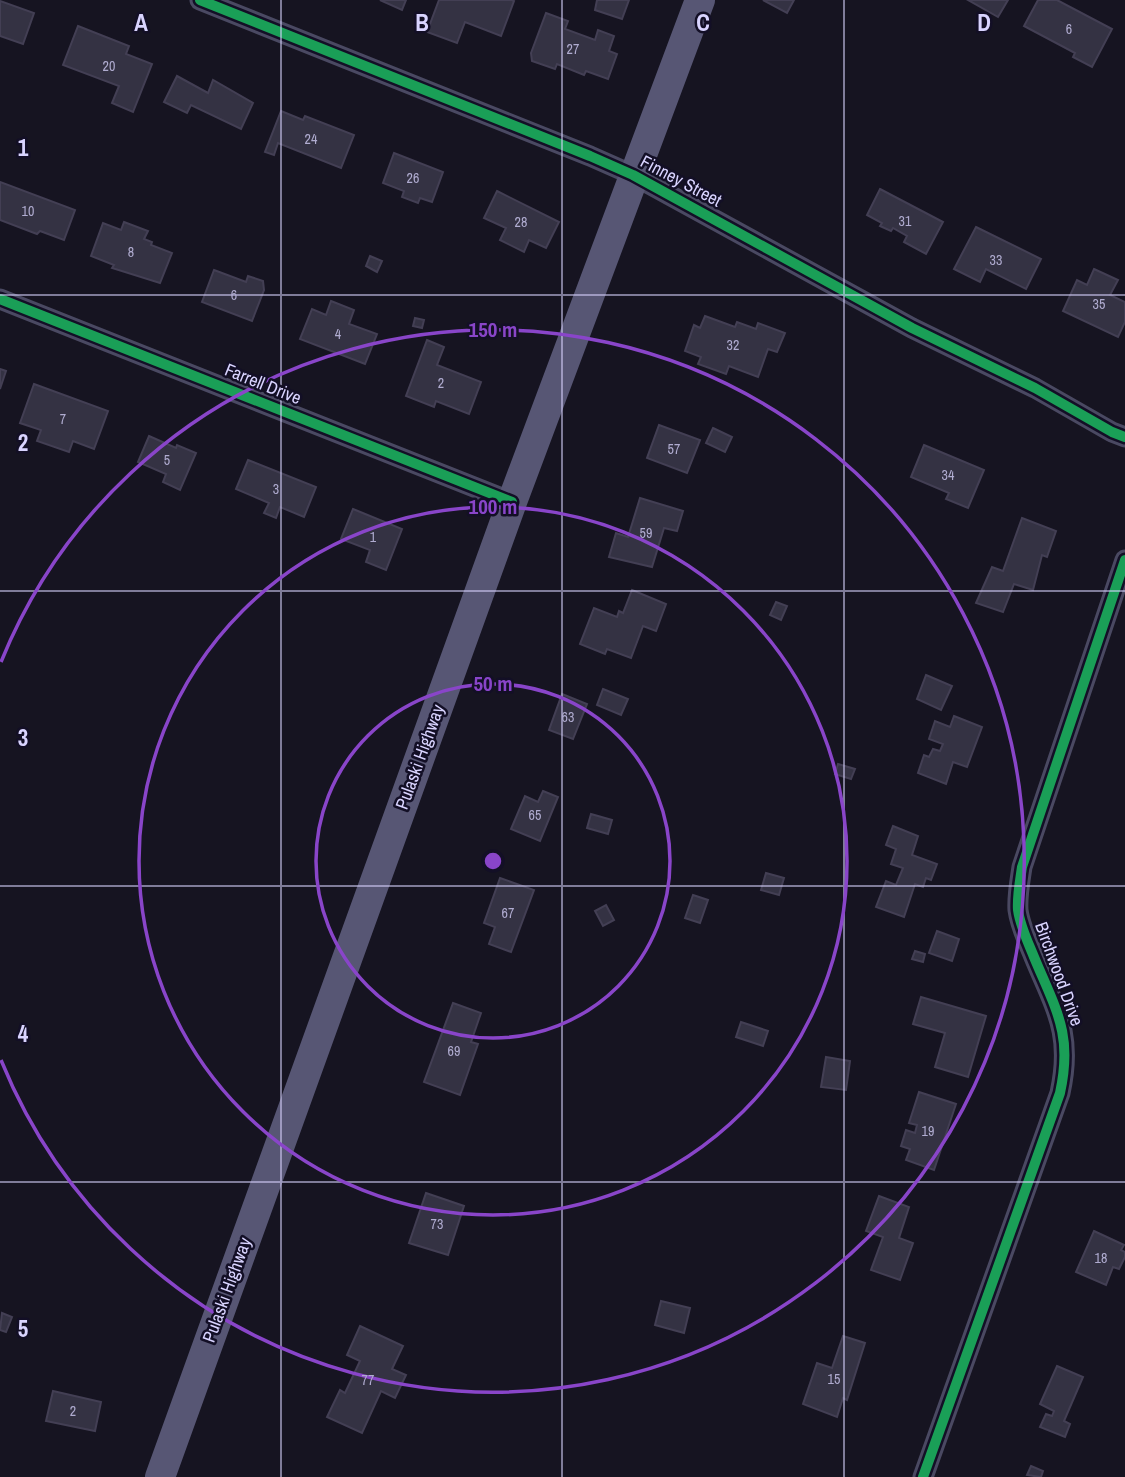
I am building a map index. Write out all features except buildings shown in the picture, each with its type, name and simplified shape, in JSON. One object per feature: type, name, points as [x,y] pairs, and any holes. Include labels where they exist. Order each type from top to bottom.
[{"type":"main road","name":"Pulaski Highway","points":[[160,1477],[512,502],[700,0]]},
{"type":"street","name":"Finney Street","points":[[200,0],[633,175],[912,328],[1035,388],[1125,437]]},
{"type":"street","name":"Farrell Drive","points":[[0,299],[512,502]]},
{"type":"street","name":"Birchwood Drive","points":[[922,1477],[1060,1093],[1066,1047],[1062,1024],[1024,932],[1018,911],[1019,887],[1022,867],[1125,560]]},
{"type":"cycle path","points":[[200,0],[633,175],[912,328],[1035,388],[1125,437]]},
{"type":"cycle path","points":[[0,299],[512,502]]},
{"type":"cycle path","points":[[923,1477],[1060,1093],[1065,1054],[1063,1038],[1055,1008],[1020,922],[1019,888],[1022,867],[1125,560]]}]
